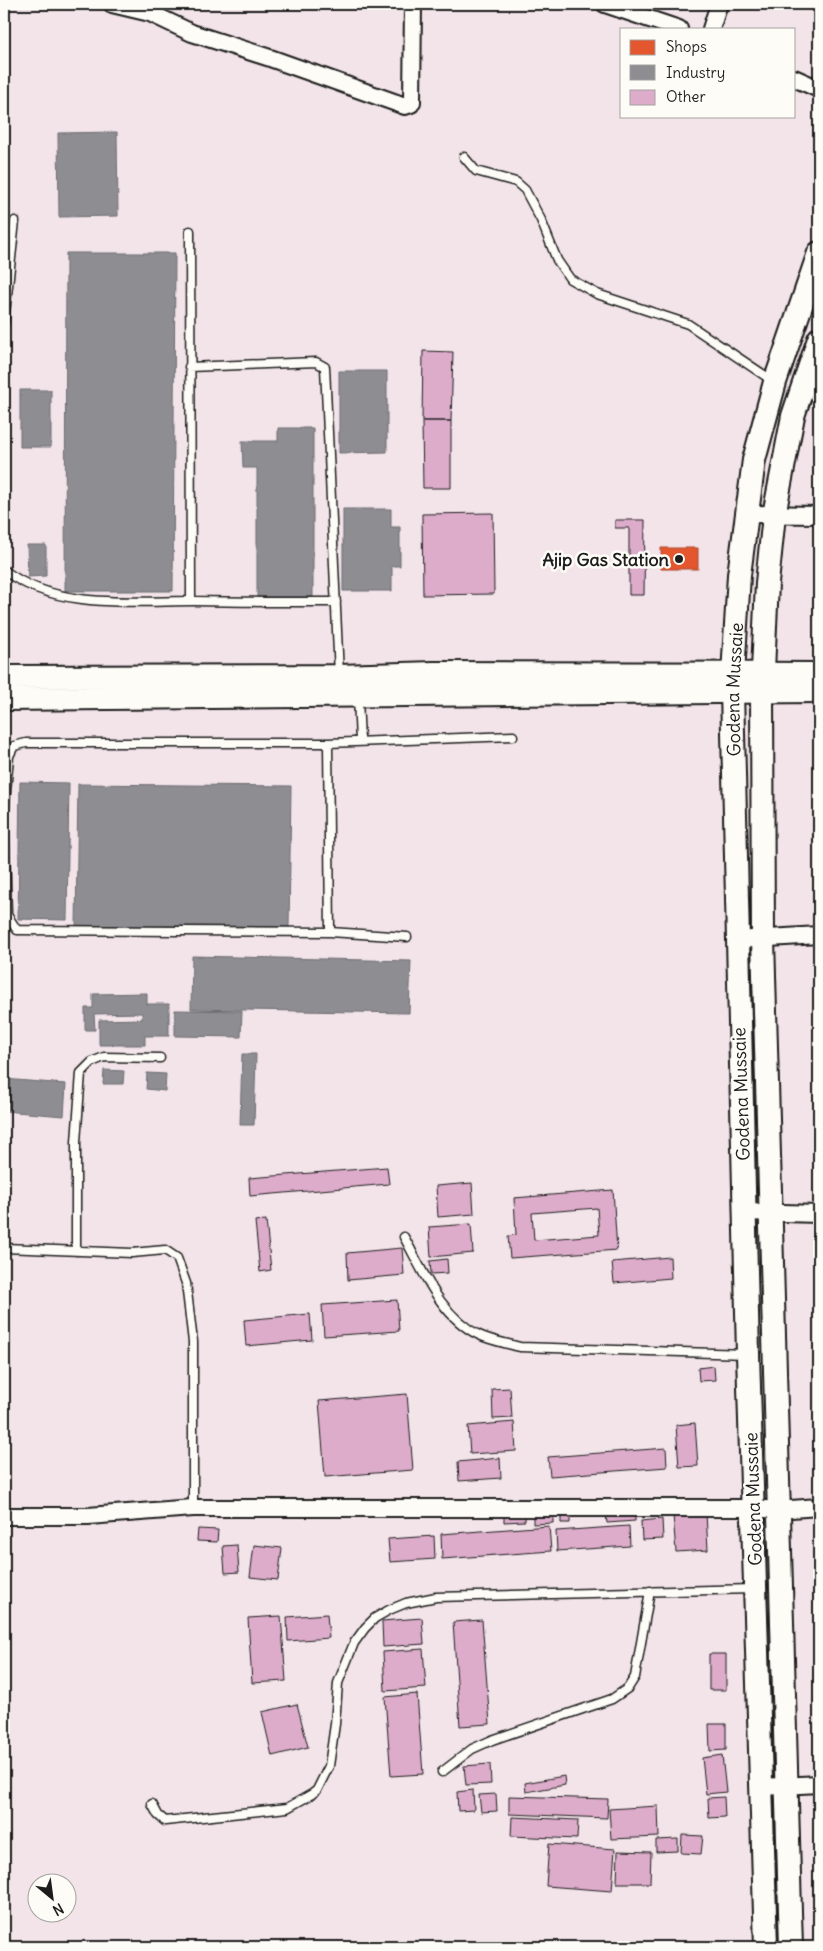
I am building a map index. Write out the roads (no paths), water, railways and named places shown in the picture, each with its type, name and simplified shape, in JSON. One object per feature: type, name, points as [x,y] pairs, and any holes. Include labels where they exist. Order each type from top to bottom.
[{"type":"street","points":[[112,4],[150,13],[192,33],[405,106],[412,102],[413,4]]},
{"type":"street","points":[[604,4],[676,28]]},
{"type":"street","points":[[711,28],[719,4]]},
{"type":"street","points":[[796,79],[819,89]]},
{"type":"street","name":"Godena Mussaie","points":[[766,1947],[736,940],[732,682],[739,575],[754,460],[775,382],[813,294],[819,252]]},
{"type":"street","name":"Godena Mussaie","points":[[791,1947],[763,939],[763,684],[767,583],[774,515],[793,416],[819,339]]},
{"type":"street","points":[[747,514],[819,515]]},
{"type":"street","points":[[4,699],[348,686],[434,673],[732,682],[819,691]]},
{"type":"street","points":[[763,684],[819,674]]},
{"type":"street","points":[[4,677],[348,686]]},
{"type":"street","points":[[736,940],[819,935]]},
{"type":"street","points":[[745,1212],[819,1214]]},
{"type":"street","points":[[4,1516],[88,1516],[193,1508],[754,1508],[778,1510],[819,1508]]},
{"type":"street","points":[[762,1787],[819,1784]]},
{"type":"lane","points":[[464,157],[476,171],[516,182],[525,190],[541,220],[557,260],[570,279],[597,294],[688,324],[775,382]]},
{"type":"lane","points":[[4,323],[15,221]]},
{"type":"lane","points":[[190,231],[191,601]]},
{"type":"lane","points":[[189,367],[316,362],[325,367],[336,602],[348,686],[360,741]]},
{"type":"lane","points":[[4,570],[12,576],[47,592],[88,601],[336,602]]},
{"type":"lane","points":[[408,936],[330,932],[17,930],[7,915],[4,816],[9,756],[14,746],[26,743],[328,743],[513,736]]},
{"type":"lane","points":[[328,743],[330,932]]},
{"type":"lane","points":[[76,1251],[76,1142],[81,1073],[92,1062],[104,1057],[160,1058]]},
{"type":"lane","points":[[404,1237],[440,1298],[458,1321],[477,1334],[489,1339],[520,1347],[748,1354]]},
{"type":"lane","points":[[4,1248],[132,1253],[165,1250],[177,1258],[186,1283],[192,1342],[193,1508]]},
{"type":"lane","points":[[152,1804],[158,1815],[165,1821],[287,1808],[312,1794],[317,1790],[329,1766],[338,1683],[354,1643],[365,1628],[376,1618],[406,1603],[436,1597],[755,1589]]},
{"type":"lane","points":[[442,1772],[472,1749],[492,1740],[612,1698],[628,1688],[635,1677],[650,1591]]},
{"type":"place","name":"Ajip Gas Station","points":[[679,559]]}]
